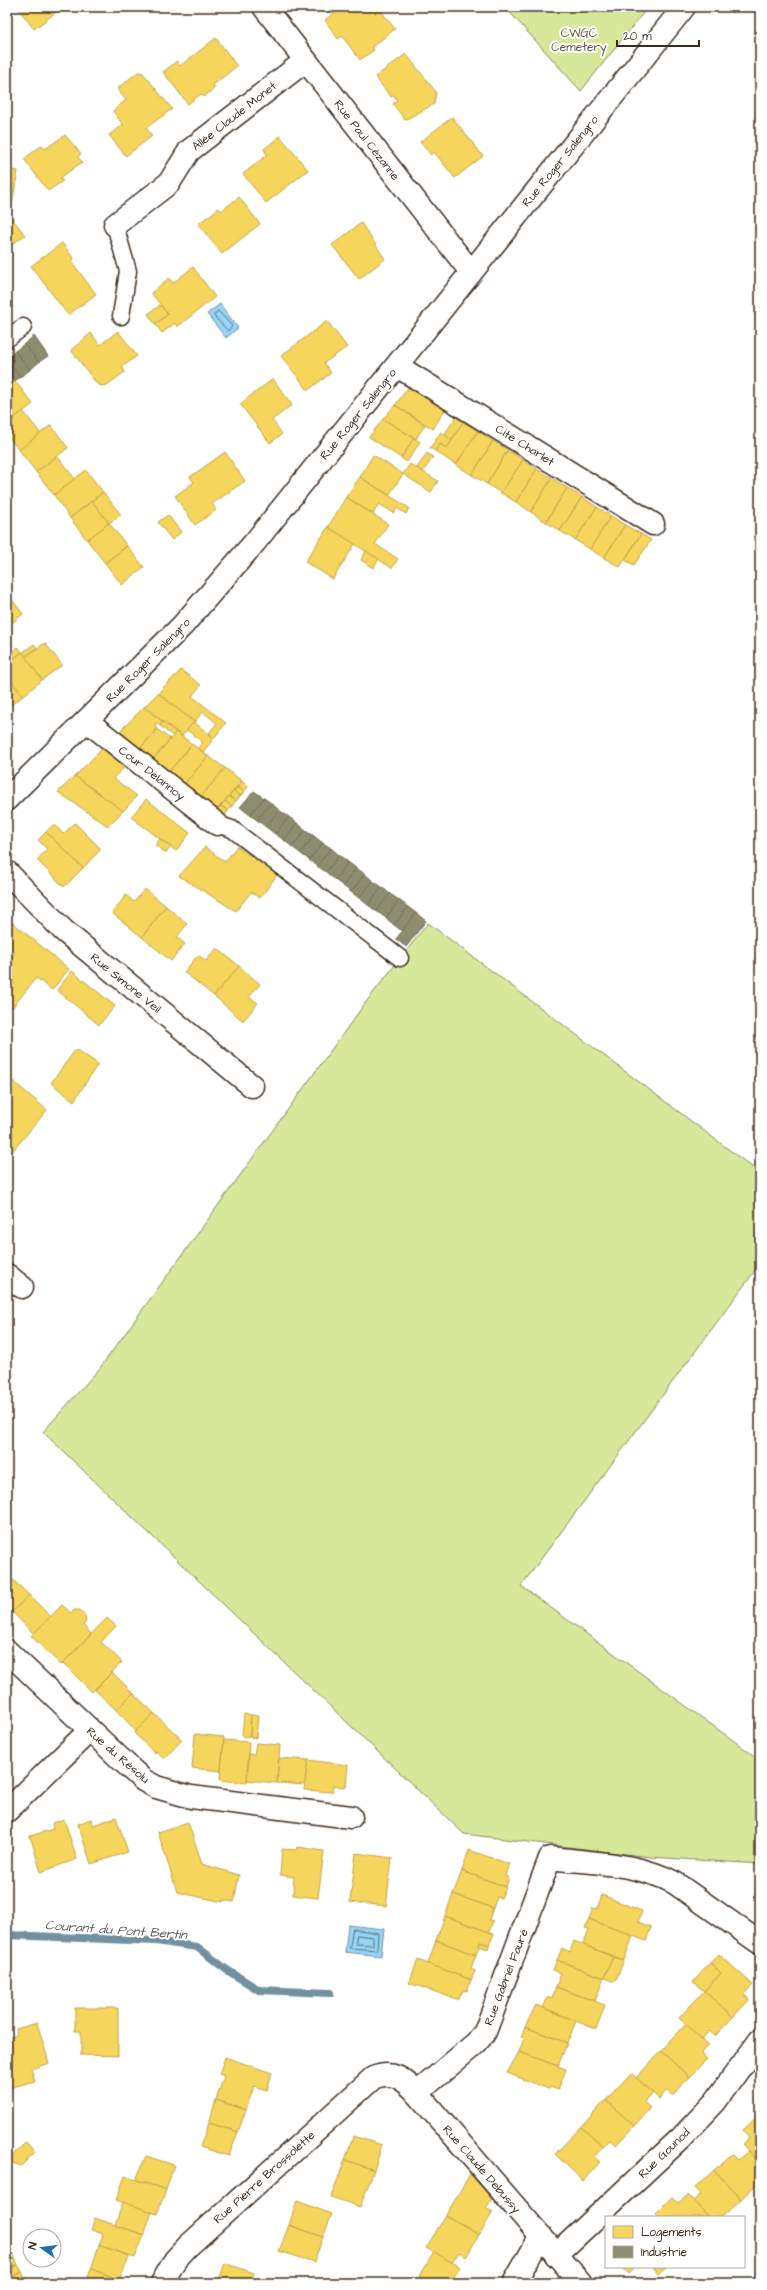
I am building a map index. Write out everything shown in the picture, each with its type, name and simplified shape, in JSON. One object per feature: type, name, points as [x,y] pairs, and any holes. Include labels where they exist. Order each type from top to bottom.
[{"type":"street","name":"Rue Paul Cézanne","points":[[264,7],[471,272]]},
{"type":"street","name":"Rue Roger Salengro","points":[[7,799],[200,607],[290,500],[684,7]]},
{"type":"street","name":"Allée Claude Monet","points":[[115,225],[169,183],[189,151],[305,61]]},
{"type":"street","name":"Cité Charlet","points":[[397,366],[653,524]]},
{"type":"street","name":"Cour Delannoy","points":[[87,721],[217,824]]},
{"type":"street","name":"Rue Simone Veil","points":[[7,872],[64,931],[252,1086]]},
{"type":"street","name":"Rue du Résolu","points":[[7,1651],[142,1780],[173,1793],[191,1797],[351,1817]]},
{"type":"street","points":[[8,1807],[89,1731]]},
{"type":"street","name":"Rue Gabriel Fauré","points":[[417,2093],[476,2043],[485,2032],[550,1858],[635,1869],[663,1877],[675,1883],[760,1943]]},
{"type":"street","name":"Rue Gounod","points":[[556,2255],[690,2128],[715,2102],[760,2040]]},
{"type":"street","name":"Rue Claude Debussy","points":[[373,2078],[383,2074],[392,2074],[401,2078],[417,2093],[581,2283]]},
{"type":"street","name":"Rue Pierre Brossolette","points":[[162,2283],[175,2260],[187,2247],[373,2078]]},
{"type":"street","points":[[514,2283],[541,2236]]},
{"type":"lane","points":[[115,225],[128,271],[121,316]]},
{"type":"lane","points":[[7,339],[23,327]]},
{"type":"lane","points":[[217,824],[232,829],[400,958]]},
{"type":"green space","name":"CWGC Cemetery","points":[[505,7],[648,7],[581,91]]},
{"type":"green space","points":[[428,923],[760,1173],[760,1264],[521,1586],[760,1760],[760,1864],[650,1857],[464,1834],[43,1432],[100,1368],[366,1002]]},
{"type":"water","points":[[220,304],[238,328],[226,338],[207,314]]},
{"type":"water","points":[[348,1925],[384,1929],[381,1956],[345,1952]]},
{"type":"building: Logements","points":[[17,7],[63,7],[34,29]]},
{"type":"building: Logements","points":[[342,7],[349,7],[354,13],[363,7],[378,7],[395,29],[372,47],[374,50],[360,60],[342,36],[338,39],[325,20]]},
{"type":"building: Logements","points":[[216,38],[237,66],[213,85],[215,88],[204,97],[201,94],[188,104],[163,72],[177,61],[180,66]]},
{"type":"building: Logements","points":[[406,54],[436,92],[434,104],[405,120],[393,104],[397,100],[394,95],[391,97],[375,77]]},
{"type":"building: Logements","points":[[138,72],[143,73],[172,109],[146,128],[152,136],[126,156],[109,135],[123,125],[113,111],[126,100],[117,89]]},
{"type":"building: Logements","points":[[452,117],[483,156],[455,178],[434,152],[431,155],[420,142]]},
{"type":"building: Logements","points":[[65,135],[81,154],[78,157],[82,162],[60,178],[63,181],[48,191],[24,159],[42,145],[45,149]]},
{"type":"building: Logements","points":[[280,136],[308,170],[266,203],[243,174],[267,155],[264,149]]},
{"type":"building: Logements","points":[[7,169],[18,171],[10,216],[25,235],[7,248]]},
{"type":"building: Logements","points":[[239,197],[260,224],[222,254],[198,224],[219,208],[221,211]]},
{"type":"building: Logements","points":[[361,223],[385,259],[359,279],[332,245]]},
{"type":"building: Logements","points":[[62,243],[74,259],[71,261],[96,294],[68,315],[31,266]]},
{"type":"building: Logements","points":[[193,267],[215,297],[177,327],[175,323],[162,333],[155,324],[168,314],[151,293],[169,278],[173,283]]},
{"type":"building: Logements","points":[[160,305],[168,314],[155,324],[148,314]]},
{"type":"building: Logements","points":[[327,321],[347,347],[324,363],[331,373],[308,390],[281,356]]},
{"type":"building: Logements","points":[[118,331],[137,356],[122,367],[125,372],[107,385],[102,386],[97,384],[71,350],[91,333],[100,345]]},
{"type":"building: Logements","points":[[273,379],[292,405],[272,420],[282,434],[270,443],[240,404]]},
{"type":"building: Logements","points":[[15,381],[33,404],[7,424],[7,387]]},
{"type":"building: Logements","points":[[411,384],[446,408],[433,429],[395,405]]},
{"type":"building: Logements","points":[[395,405],[425,425],[416,439],[383,419]]},
{"type":"building: Logements","points":[[23,411],[41,434],[19,450],[7,435],[7,424]]},
{"type":"building: Logements","points":[[456,417],[463,422],[452,440],[444,435]]},
{"type":"building: Logements","points":[[383,419],[414,438],[401,458],[369,437]]},
{"type":"building: Logements","points":[[463,422],[478,431],[456,465],[435,451],[440,444],[447,448]]},
{"type":"building: Logements","points":[[51,425],[68,448],[36,472],[19,450]]},
{"type":"building: Logements","points":[[478,431],[493,441],[472,475],[456,465]]},
{"type":"building: Logements","points":[[441,432],[452,440],[447,448],[440,444],[435,451],[430,448]]},
{"type":"building: Logements","points":[[414,438],[420,442],[407,462],[401,458]]},
{"type":"building: Logements","points":[[493,441],[508,450],[487,484],[472,475]]},
{"type":"building: Logements","points":[[508,450],[523,460],[501,493],[487,484]]},
{"type":"building: Logements","points":[[225,452],[245,481],[212,504],[216,510],[195,525],[175,496],[194,482],[190,477]]},
{"type":"building: Logements","points":[[427,453],[433,457],[423,472],[417,468]]},
{"type":"building: Logements","points":[[373,455],[403,474],[389,495],[360,477]]},
{"type":"building: Logements","points":[[57,456],[75,479],[54,495],[36,472]]},
{"type":"building: Logements","points":[[523,460],[537,469],[516,502],[501,493]]},
{"type":"building: Logements","points":[[410,464],[438,481],[431,492],[403,474]]},
{"type":"building: Logements","points":[[537,469],[552,478],[531,512],[516,502]]},
{"type":"building: Logements","points":[[86,470],[103,492],[70,518],[54,495]]},
{"type":"building: Logements","points":[[360,477],[409,508],[406,514],[397,508],[394,513],[379,504],[373,514],[346,497]]},
{"type":"building: Logements","points":[[552,478],[567,488],[546,522],[531,512]]},
{"type":"building: Logements","points":[[567,488],[582,497],[560,531],[546,522]]},
{"type":"building: Logements","points":[[103,492],[121,515],[109,523],[92,501]]},
{"type":"building: Logements","points":[[346,497],[388,524],[375,544],[398,559],[392,568],[328,527]]},
{"type":"building: Logements","points":[[582,497],[597,507],[575,540],[560,531]]},
{"type":"building: Logements","points":[[92,501],[109,523],[87,540],[70,518]]},
{"type":"building: Logements","points":[[597,507],[611,516],[590,549],[575,540]]},
{"type":"building: Logements","points":[[168,515],[181,532],[172,540],[158,522]]},
{"type":"building: Logements","points":[[611,516],[625,525],[604,558],[590,549]]},
{"type":"building: Logements","points":[[109,523],[127,546],[105,563],[87,540]]},
{"type":"building: Logements","points":[[625,525],[641,534],[620,567],[604,558]]},
{"type":"building: Logements","points":[[328,527],[355,544],[333,579],[305,562]]},
{"type":"building: Logements","points":[[641,534],[651,540],[634,565],[625,560]]},
{"type":"building: Logements","points":[[127,546],[144,567],[122,585],[105,563]]},
{"type":"building: Logements","points":[[366,551],[379,559],[373,568],[361,560]]},
{"type":"building: Logements","points":[[7,593],[23,614],[7,627]]},
{"type":"building: Logements","points":[[45,643],[62,665],[42,680],[25,657]]},
{"type":"building: Logements","points":[[34,644],[37,648],[25,657],[22,653]]},
{"type":"building: Logements","points":[[18,647],[22,652],[7,664],[7,656]]},
{"type":"building: Logements","points":[[22,652],[42,680],[23,696],[7,675],[7,664]]},
{"type":"building: Logements","points":[[181,670],[201,685],[192,696],[226,723],[214,738],[209,733],[217,723],[203,712],[194,722],[158,693]]},
{"type":"building: Logements","points":[[7,675],[23,696],[7,708]]},
{"type":"building: Logements","points":[[158,693],[194,722],[182,736],[144,707]]},
{"type":"building: Logements","points":[[144,707],[163,722],[160,726],[157,723],[155,726],[157,729],[139,750],[118,733]]},
{"type":"building: Logements","points":[[163,722],[176,732],[173,736],[160,726]]},
{"type":"building: Logements","points":[[194,722],[214,738],[203,752],[198,748],[202,742],[187,730]]},
{"type":"building: Logements","points":[[157,729],[170,739],[152,761],[139,750]]},
{"type":"building: Logements","points":[[176,732],[192,744],[168,773],[152,761]]},
{"type":"building: Logements","points":[[192,744],[208,756],[183,786],[168,773]]},
{"type":"building: Logements","points":[[104,747],[127,765],[113,778],[137,796],[123,811],[75,776]]},
{"type":"building: Logements","points":[[208,756],[225,768],[199,799],[183,786]]},
{"type":"building: Logements","points":[[225,768],[242,781],[215,812],[199,799]]},
{"type":"building: Logements","points":[[75,776],[123,811],[108,826],[58,792]]},
{"type":"building: Logements","points":[[242,781],[248,787],[244,792],[238,787]]},
{"type":"building: Logements","points":[[238,787],[244,792],[240,796],[234,791]]},
{"type":"building: Logements","points":[[234,791],[240,796],[236,801],[229,796]]},
{"type":"building: Logements","points":[[229,796],[236,801],[232,806],[225,801]]},
{"type":"building: Logements","points":[[146,799],[190,833],[176,851],[131,817]]},
{"type":"building: Logements","points":[[225,801],[232,806],[228,811],[221,806]]},
{"type":"building: Logements","points":[[221,806],[228,811],[224,816],[216,811]]},
{"type":"building: Logements","points":[[75,823],[101,849],[83,868],[46,832],[54,824],[63,834]]},
{"type":"building: Logements","points":[[46,832],[83,868],[64,887],[37,860],[47,849],[38,840]]},
{"type":"building: Logements","points":[[160,839],[171,847],[166,853],[155,845]]},
{"type":"building: Logements","points":[[237,846],[277,875],[260,898],[251,892],[236,911],[179,876],[205,847],[225,862]]},
{"type":"building: Logements","points":[[145,889],[166,906],[142,937],[112,913],[126,895],[134,902]]},
{"type":"building: Logements","points":[[166,906],[187,924],[177,937],[185,944],[171,961],[142,937]]},
{"type":"building: Logements","points":[[7,918],[69,969],[52,990],[36,978],[12,1008],[7,1004],[7,963],[15,953],[7,946]]},
{"type":"building: Logements","points":[[217,948],[239,966],[214,996],[184,972],[198,955],[206,961]]},
{"type":"building: Logements","points":[[239,966],[260,984],[249,997],[258,1003],[243,1021],[214,996]]},
{"type":"building: Logements","points":[[72,971],[115,1006],[99,1025],[57,990]]},
{"type":"building: Logements","points":[[76,1049],[98,1064],[74,1101],[51,1083]]},
{"type":"building: Logements","points":[[7,1076],[47,1110],[11,1153],[7,1150]]},
{"type":"building: Logements","points":[[9,1576],[29,1595],[12,1612],[7,1608],[7,1577]]},
{"type":"building: Logements","points":[[29,1595],[51,1617],[34,1634],[12,1612]]},
{"type":"building: Logements","points":[[62,1605],[71,1613],[74,1610],[80,1610],[85,1616],[86,1622],[83,1625],[91,1634],[61,1665],[31,1636]]},
{"type":"building: Logements","points":[[107,1618],[116,1626],[101,1642],[122,1662],[92,1692],[63,1663]]},
{"type":"building: Logements","points":[[112,1672],[133,1693],[116,1710],[95,1690]]},
{"type":"building: Logements","points":[[133,1693],[154,1713],[136,1731],[116,1710]]},
{"type":"building: Logements","points":[[7,1700],[14,1706],[7,1713]]},
{"type":"building: Logements","points":[[154,1713],[182,1740],[164,1759],[156,1751],[155,1753],[134,1733]]},
{"type":"building: Logements","points":[[244,1714],[251,1715],[250,1737],[242,1736]]},
{"type":"building: Logements","points":[[251,1715],[258,1715],[256,1738],[250,1737]]},
{"type":"building: Logements","points":[[195,1734],[224,1737],[221,1771],[192,1768]]},
{"type":"building: Logements","points":[[224,1740],[249,1742],[247,1783],[220,1780]]},
{"type":"building: Logements","points":[[256,1743],[280,1745],[277,1783],[247,1780],[249,1754],[254,1755]]},
{"type":"building: Logements","points":[[279,1758],[308,1760],[305,1785],[277,1783]]},
{"type":"building: Logements","points":[[308,1760],[348,1765],[346,1787],[333,1786],[332,1792],[304,1790]]},
{"type":"building: Logements","points":[[116,1817],[128,1852],[91,1864],[78,1824],[91,1819],[93,1825]]},
{"type":"building: Logements","points":[[64,1819],[77,1859],[41,1872],[30,1836],[53,1829],[52,1823]]},
{"type":"building: Logements","points":[[188,1822],[202,1864],[239,1875],[234,1902],[223,1900],[223,1902],[177,1892],[158,1832]]},
{"type":"building: Logements","points":[[298,1847],[324,1851],[318,1898],[293,1895],[294,1877],[280,1875],[282,1849],[297,1850]]},
{"type":"building: Logements","points":[[469,1850],[509,1864],[505,1876],[509,1878],[506,1887],[462,1871]]},
{"type":"building: Logements","points":[[356,1853],[392,1858],[386,1906],[350,1902]]},
{"type":"building: Logements","points":[[462,1871],[506,1887],[501,1898],[497,1897],[493,1908],[453,1894]]},
{"type":"building: Logements","points":[[453,1894],[493,1908],[489,1920],[493,1921],[489,1932],[445,1916]]},
{"type":"building: Logements","points":[[602,1895],[642,1911],[638,1922],[651,1927],[646,1941],[589,1919],[593,1908],[597,1909]]},
{"type":"building: Logements","points":[[445,1916],[494,1934],[489,1945],[480,1942],[476,1955],[436,1940]]},
{"type":"building: Logements","points":[[589,1919],[633,1936],[624,1960],[583,1945],[589,1929],[585,1928]]},
{"type":"building: Logements","points":[[436,1940],[476,1955],[471,1968],[475,1971],[471,1980],[428,1964]]},
{"type":"building: Logements","points":[[574,1941],[613,1957],[604,1978],[557,1960],[562,1948],[570,1952]]},
{"type":"building: Logements","points":[[480,1942],[489,1945],[488,1949],[479,1946]]},
{"type":"building: Logements","points":[[719,1954],[753,1985],[744,1994],[750,1999],[733,2017],[704,1991],[721,1973],[710,1963]]},
{"type":"building: Logements","points":[[613,1957],[624,1960],[615,1982],[604,1978]]},
{"type":"building: Logements","points":[[418,1960],[471,1980],[467,1991],[463,1990],[459,1999],[456,1999],[409,1983]]},
{"type":"building: Logements","points":[[557,1960],[604,1978],[595,2001],[556,1987],[561,1973],[553,1970]]},
{"type":"building: Logements","points":[[710,1963],[721,1973],[704,1991],[693,1982]]},
{"type":"building: Logements","points":[[556,1987],[605,2005],[596,2029],[543,2008],[548,1996],[552,1998]]},
{"type":"building: Logements","points":[[704,1991],[733,2017],[715,2036],[709,2031],[702,2039],[679,2018]]},
{"type":"building: Logements","points":[[536,2005],[576,2021],[567,2043],[525,2027]]},
{"type":"building: Logements","points":[[75,2008],[118,2008],[118,2056],[81,2055],[81,2031],[75,2031]]},
{"type":"building: Logements","points":[[37,2023],[49,2063],[31,2069],[35,2081],[9,2088],[7,2082],[7,2038],[17,2035],[16,2029]]},
{"type":"building: Logements","points":[[686,2024],[708,2045],[701,2053],[707,2059],[689,2077],[661,2051]]},
{"type":"building: Logements","points":[[525,2027],[567,2043],[558,2066],[519,2052],[524,2038],[521,2037]]},
{"type":"building: Logements","points":[[661,2051],[689,2077],[673,2096],[667,2090],[659,2099],[636,2078]]},
{"type":"building: Logements","points":[[519,2052],[566,2069],[558,2090],[550,2087],[549,2089],[507,2073]]},
{"type":"building: Logements","points":[[225,2057],[272,2073],[267,2090],[254,2086],[246,2110],[216,2100],[224,2076],[219,2074]]},
{"type":"building: Logements","points":[[631,2073],[653,2093],[644,2102],[650,2108],[634,2126],[606,2100]]},
{"type":"building: Logements","points":[[216,2100],[246,2110],[238,2132],[209,2123]]},
{"type":"building: Logements","points":[[606,2100],[634,2126],[616,2145],[610,2140],[603,2147],[581,2127]]},
{"type":"building: Logements","points":[[760,2114],[760,2164],[742,2144],[749,2137],[743,2130]]},
{"type":"building: Logements","points":[[209,2123],[238,2132],[229,2156],[200,2147]]},
{"type":"building: Logements","points":[[581,2127],[603,2147],[594,2157],[600,2162],[583,2181],[555,2154]]},
{"type":"building: Logements","points":[[353,2136],[382,2145],[374,2170],[345,2160]]},
{"type":"building: Logements","points":[[26,2142],[35,2152],[21,2166],[7,2161]]},
{"type":"building: Logements","points":[[748,2151],[760,2164],[760,2181],[741,2199],[714,2170],[732,2154],[738,2160]]},
{"type":"building: Logements","points":[[146,2156],[174,2165],[166,2190],[136,2180]]},
{"type":"building: Logements","points":[[345,2160],[374,2170],[360,2207],[331,2197]]},
{"type":"building: Logements","points":[[714,2170],[741,2199],[723,2216],[707,2216],[693,2201],[701,2194],[695,2188]]},
{"type":"building: Logements","points":[[470,2174],[492,2199],[486,2208],[493,2212],[479,2235],[446,2215]]},
{"type":"building: Logements","points":[[125,2176],[166,2190],[157,2214],[116,2200]]},
{"type":"building: Logements","points":[[688,2195],[707,2216],[658,2216],[656,2213],[672,2197],[678,2203]]},
{"type":"building: Logements","points":[[297,2201],[332,2214],[323,2237],[289,2225]]},
{"type":"building: Logements","points":[[123,2202],[152,2212],[144,2235],[115,2225]]},
{"type":"building: Logements","points":[[446,2215],[479,2235],[466,2257],[459,2252],[452,2263],[426,2248]]},
{"type":"building: Logements","points":[[95,2218],[144,2235],[135,2258],[99,2245],[103,2234],[91,2230]]},
{"type":"building: Logements","points":[[289,2225],[323,2237],[314,2262],[279,2251]]},
{"type":"building: Logements","points":[[99,2245],[128,2256],[120,2280],[91,2269]]},
{"type":"building: Logements","points":[[10,2247],[14,2256],[7,2259],[7,2248]]},
{"type":"building: Logements","points":[[434,2252],[460,2267],[454,2277],[460,2281],[459,2283],[416,2283]]},
{"type":"building: Logements","points":[[14,2256],[18,2265],[7,2270],[7,2259]]},
{"type":"building: Logements","points":[[225,2263],[254,2273],[251,2283],[218,2283]]},
{"type":"building: Logements","points":[[18,2265],[22,2272],[7,2279],[7,2270]]},
{"type":"building: Logements","points":[[622,2268],[634,2268],[628,2274]]},
{"type":"building: Logements","points":[[654,2268],[666,2268],[659,2274]]},
{"type":"building: Logements","points":[[91,2269],[120,2280],[119,2283],[86,2283]]},
{"type":"building: Logements","points":[[22,2272],[27,2282],[7,2283],[7,2279]]},
{"type":"building: Industrie","points":[[34,336],[48,356],[39,362],[24,344]]},
{"type":"building: Industrie","points":[[24,344],[39,362],[30,370],[15,351]]},
{"type":"building: Industrie","points":[[15,351],[30,370],[20,377],[7,361],[7,357]]},
{"type":"building: Industrie","points":[[7,361],[20,377],[10,385],[7,381]]},
{"type":"building: Industrie","points":[[254,791],[264,798],[250,815],[240,807]]},
{"type":"building: Industrie","points":[[264,798],[271,803],[257,820],[250,815]]},
{"type":"building: Industrie","points":[[271,803],[279,810],[266,827],[257,820]]},
{"type":"building: Industrie","points":[[279,810],[289,817],[275,834],[266,827]]},
{"type":"building: Industrie","points":[[289,817],[297,823],[284,840],[275,834]]},
{"type":"building: Industrie","points":[[297,823],[306,830],[292,847],[284,840]]},
{"type":"building: Industrie","points":[[306,830],[314,836],[300,853],[292,847]]},
{"type":"building: Industrie","points":[[314,836],[323,843],[309,860],[300,853]]},
{"type":"building: Industrie","points":[[323,843],[331,848],[317,866],[309,860]]},
{"type":"building: Industrie","points":[[331,848],[339,855],[326,872],[317,866]]},
{"type":"building: Industrie","points":[[339,855],[348,862],[335,880],[326,872]]},
{"type":"building: Industrie","points":[[348,862],[356,868],[343,886],[335,880]]},
{"type":"building: Industrie","points":[[356,868],[365,874],[351,892],[343,886]]},
{"type":"building: Industrie","points":[[365,874],[373,881],[359,898],[351,892]]},
{"type":"building: Industrie","points":[[373,881],[382,887],[368,905],[359,898]]},
{"type":"building: Industrie","points":[[382,887],[390,894],[376,911],[368,905]]},
{"type":"building: Industrie","points":[[390,894],[399,900],[386,918],[376,911]]},
{"type":"building: Industrie","points":[[399,900],[408,907],[394,925],[386,918]]},
{"type":"building: Industrie","points":[[408,907],[416,913],[402,931],[394,925]]},
{"type":"building: Industrie","points":[[416,913],[426,921],[406,947],[396,939]]},
{"type":"waterway","name":"Courant du Pont Bertin","points":[[7,1935],[156,1941],[197,1947],[227,1970],[259,1990],[330,1993]]}]
